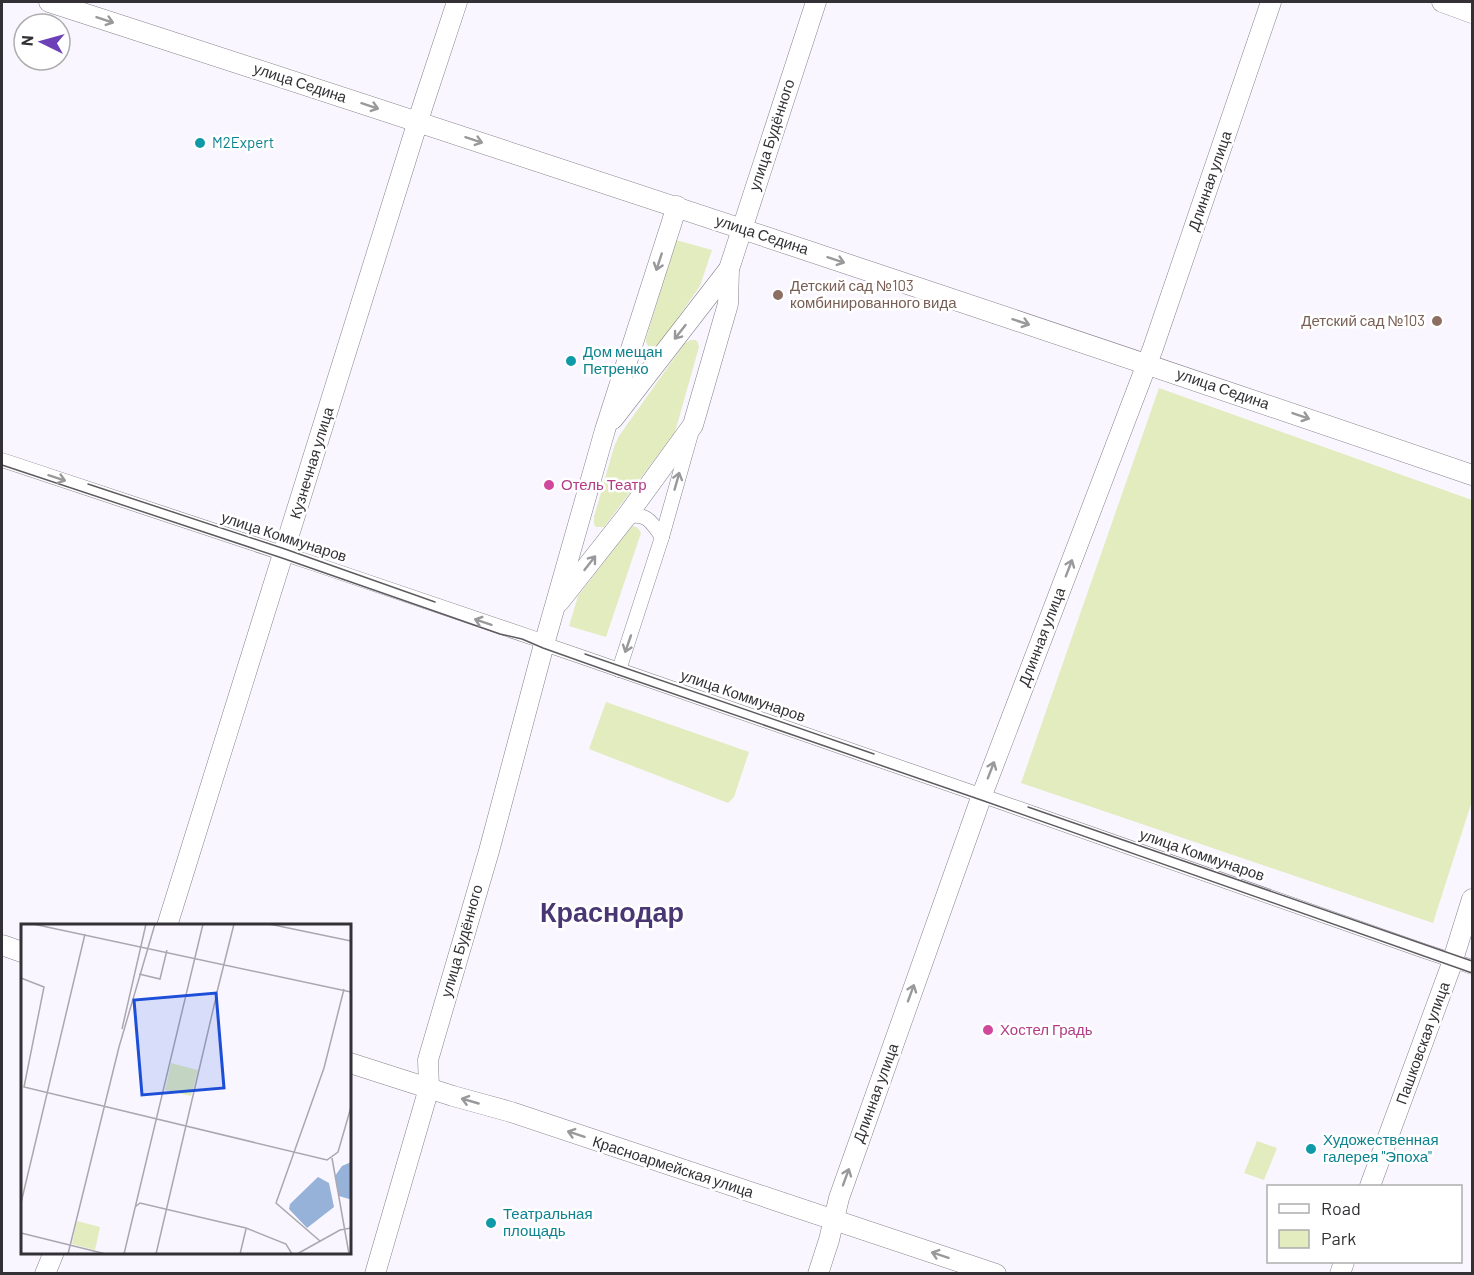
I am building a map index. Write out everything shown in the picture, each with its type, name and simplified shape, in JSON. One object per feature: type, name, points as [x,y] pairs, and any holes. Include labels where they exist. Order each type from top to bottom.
[{"type":"street","name":"улица Седина","points":[[49,2],[677,206],[1473,475]]},
{"type":"street","name":"Кузнечная улица","points":[[168,924],[457,2]]},
{"type":"street","name":"улица Будённого","points":[[619,670],[662,537],[728,304],[729,269],[741,228],[816,2]]},
{"type":"street","name":"Длинная улица","points":[[818,1274],[839,1198],[982,795],[1147,363],[1271,2]]},
{"type":"street","points":[[1442,2],[1473,13]]},
{"type":"street","name":"улица Будённого","points":[[375,1274],[429,1088],[428,1060],[489,851],[544,644],[605,430],[677,206]]},
{"type":"street","name":"улица Будённого","points":[[605,430],[729,269]]},
{"type":"street","name":"улица Будённого","points":[[554,609],[626,517],[693,425]]},
{"type":"street","name":"улица Коммунаров","points":[[2,460],[538,640],[1473,967]]},
{"type":"street","points":[[626,517],[636,515],[646,518],[662,537]]},
{"type":"street","name":"Пашковская улица","points":[[1370,1185],[1453,961],[1473,898]]},
{"type":"street","points":[[2,945],[21,952]]},
{"type":"street","name":"Красноармейская улица","points":[[351,1063],[511,1112],[996,1274]]},
{"type":"street","points":[[45,1274],[53,1254]]},
{"type":"green space","points":[[676,240],[712,250],[700,286],[658,346],[648,346],[646,339]]},
{"type":"green space","points":[[696,340],[699,347],[675,432],[604,527],[596,527],[594,517],[619,436],[685,343]]},
{"type":"green space","points":[[1159,388],[1472,500],[1472,801],[1433,923],[1021,783]]},
{"type":"green space","points":[[633,526],[641,533],[606,637],[569,626],[578,596]]},
{"type":"green space","points":[[606,702],[749,752],[734,797],[728,803],[589,749]]},
{"type":"green space","points":[[1257,1141],[1277,1148],[1264,1180],[1244,1173]]},
{"type":"tram line","points":[[2,465],[282,558],[500,634],[522,639],[1472,973]]},
{"type":"tram line","points":[[88,484],[285,549],[435,602]]},
{"type":"tram line","points":[[585,654],[874,754]]},
{"type":"tram line","points":[[1028,807],[1472,961]]},
{"type":"place","name":"M2Expert","points":[[200,143]]},
{"type":"place","name":"Детский сад №103 комбинированного вида","points":[[778,295]]},
{"type":"place","name":"Детский сад №103","points":[[1437,321]]},
{"type":"place","name":"Дом мещан Петренко","points":[[571,361]]},
{"type":"place","name":"Отель Театр","points":[[549,485]]},
{"type":"place","name":"Хостел Градь","points":[[988,1030]]},
{"type":"place","name":"Художественная галерея \"Эпоха\"","points":[[1311,1149]]},
{"type":"place","name":"Театральная площадь","points":[[491,1223]]},
{"type":"district","name":"Краснодар","points":[[612,913]]}]
